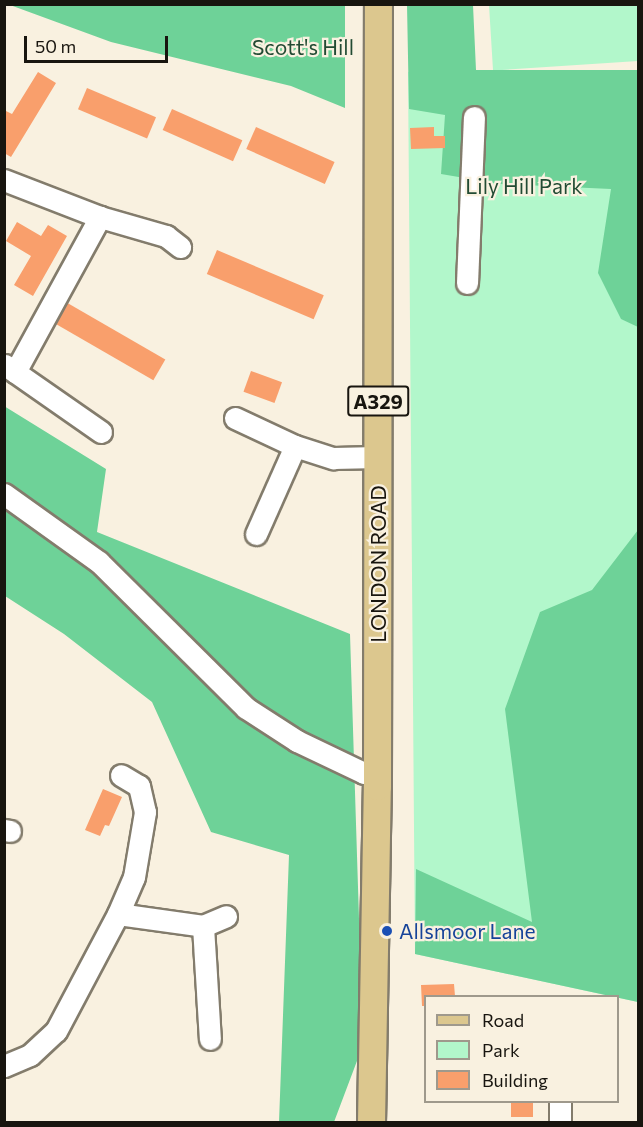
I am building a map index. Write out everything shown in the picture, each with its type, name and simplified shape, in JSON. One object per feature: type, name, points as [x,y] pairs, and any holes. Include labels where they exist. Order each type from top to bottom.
[{"type":"main road","name":"LONDON ROAD","points":[[371,1122],[370,773],[386,102],[378,4]]},
{"type":"street","points":[[467,283],[474,117]]},
{"type":"street","points":[[4,180],[100,217],[166,236],[180,247]]},
{"type":"street","points":[[100,217],[10,368],[102,432]]},
{"type":"street","points":[[235,418],[295,447],[333,458],[378,457]]},
{"type":"street","points":[[256,534],[295,447]]},
{"type":"street","points":[[4,494],[99,562],[246,708],[297,741],[370,773]]},
{"type":"street","points":[[4,1066],[30,1055],[56,1031],[118,914],[134,877],[143,798],[139,786],[121,776]]},
{"type":"street","points":[[118,914],[202,926],[226,916]]},
{"type":"street","points":[[202,926],[210,1039]]},
{"type":"street","points":[[560,1103],[560,1122]]},
{"type":"green space","name":"Scott's Hill","points":[[10,5],[345,5],[345,108],[291,86],[111,42]]},
{"type":"green space","points":[[407,5],[473,5],[476,70],[638,70],[638,327],[621,319],[598,273],[611,189],[500,184],[441,174],[445,115],[409,109]]},
{"type":"green space","name":"Lily Hill Park","points":[[489,5],[638,5],[638,61],[502,70],[638,70],[638,1002],[619,998],[619,995],[605,995],[415,954],[408,72],[493,70]]},
{"type":"green space","points":[[4,406],[106,469],[97,532],[350,634],[363,1045],[334,1122],[279,1122],[289,855],[211,832],[152,702],[64,634],[5,596]]},
{"type":"green space","points":[[638,530],[638,1002],[619,998],[619,995],[605,995],[415,954],[416,869],[532,922],[505,709],[540,612],[592,590]]},
{"type":"building","points":[[38,72],[56,83],[11,157],[4,153],[4,110],[12,114]]},
{"type":"building","points":[[87,88],[156,117],[147,138],[78,109]]},
{"type":"building","points":[[172,109],[242,140],[233,161],[163,130]]},
{"type":"building","points":[[256,127],[335,162],[325,184],[246,149]]},
{"type":"building","points":[[434,127],[434,136],[445,136],[445,148],[411,149],[410,128]]},
{"type":"building","points":[[17,222],[41,236],[48,225],[67,236],[33,296],[14,285],[31,256],[6,241]]},
{"type":"building","points":[[217,250],[324,295],[314,319],[207,274]]},
{"type":"building","points":[[64,301],[165,360],[153,380],[52,322]]},
{"type":"building","points":[[251,371],[282,382],[274,403],[243,392]]},
{"type":"building","points":[[103,789],[122,797],[109,826],[105,825],[100,836],[85,830]]},
{"type":"building","points":[[454,984],[455,995],[424,995],[424,1006],[422,1006],[421,985]]},
{"type":"building","points":[[511,1103],[533,1103],[533,1117],[511,1117]]},
{"type":"place","name":"Allsmoor Lane","points":[[387,931]]}]
